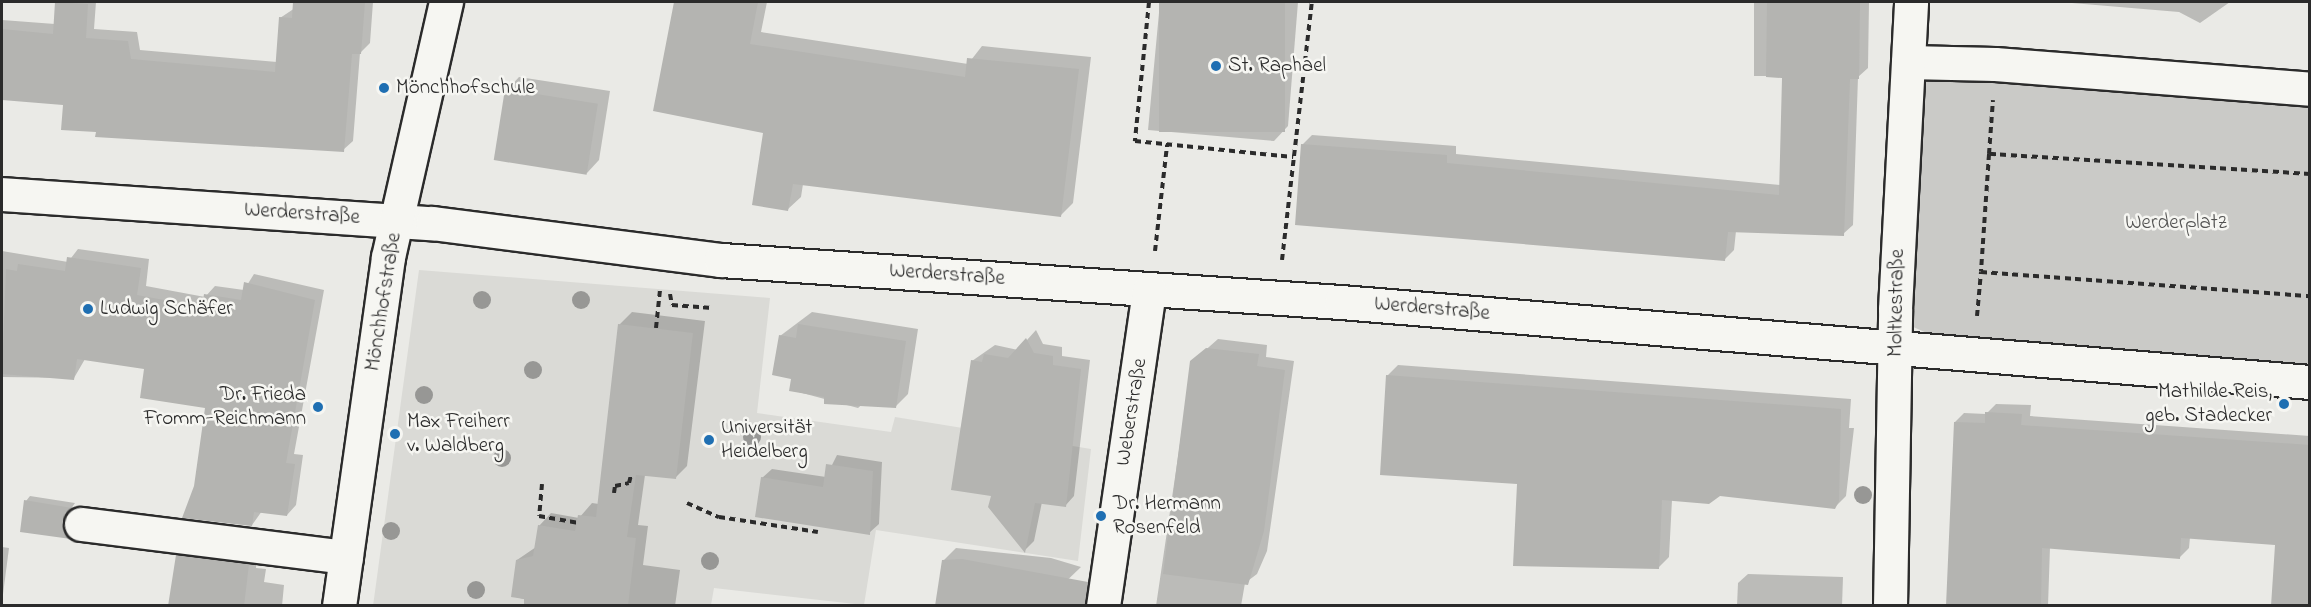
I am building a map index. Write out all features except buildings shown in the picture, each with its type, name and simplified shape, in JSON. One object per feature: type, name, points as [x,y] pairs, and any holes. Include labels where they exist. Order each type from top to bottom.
[{"type":"street","name":"Mönchhofstraße","points":[[339,606],[396,221],[446,2]]},
{"type":"street","name":"Moltkestraße","points":[[1890,606],[1894,347],[1911,2]]},
{"type":"street","points":[[1908,62],[1995,64],[2310,89]]},
{"type":"street","name":"Werderstraße","points":[[2,194],[396,221],[721,260],[1151,274],[1894,347]]},
{"type":"street","name":"Weberstraße","points":[[1103,606],[1151,274]]},
{"type":"street","points":[[1894,347],[2310,382]]},
{"type":"street","points":[[81,524],[346,557]]},
{"type":"path","points":[[1149,2],[1135,141],[1293,157]]},
{"type":"path","points":[[1281,269],[1312,2]]},
{"type":"path","points":[[1995,64],[1981,272],[2310,296]]},
{"type":"path","points":[[1151,274],[1167,145]]},
{"type":"path","points":[[1989,154],[2310,174]]},
{"type":"path","points":[[656,328],[659,295],[674,295],[672,305],[712,308]]},
{"type":"path","points":[[614,493],[615,486],[629,483],[631,474]]},
{"type":"path","points":[[542,484],[539,516],[577,523]]},
{"type":"path","points":[[687,503],[719,517],[818,532]]},
{"type":"shaded area","name":"Universität Heidelberg","points":[[419,270],[770,298],[757,413],[891,432],[895,417],[1091,449],[1078,561],[876,530],[864,605],[714,588],[711,605],[373,606]]},
{"type":"green space","name":"Werderplatz","points":[[1955,74],[2309,100],[2309,366],[1936,337],[1911,326],[1922,81]]},
{"type":"place","name":"St. Raphael","points":[[1216,66]]},
{"type":"place","name":"Mönchhofschule","points":[[384,88]]},
{"type":"place","name":"Ludwig Schäfer","points":[[88,309]]},
{"type":"place","name":"Mathilde Reis, geb. Stadecker","points":[[2284,404]]},
{"type":"place","name":"Dr. Frieda Fromm-Reichmann","points":[[318,407]]},
{"type":"place","name":"Max Freiherr v. Waldberg","points":[[395,434]]},
{"type":"place","name":"Universität Heidelberg","points":[[709,440]]},
{"type":"place","name":"Dr. Hermann Rosenfeld","points":[[1101,516]]}]
